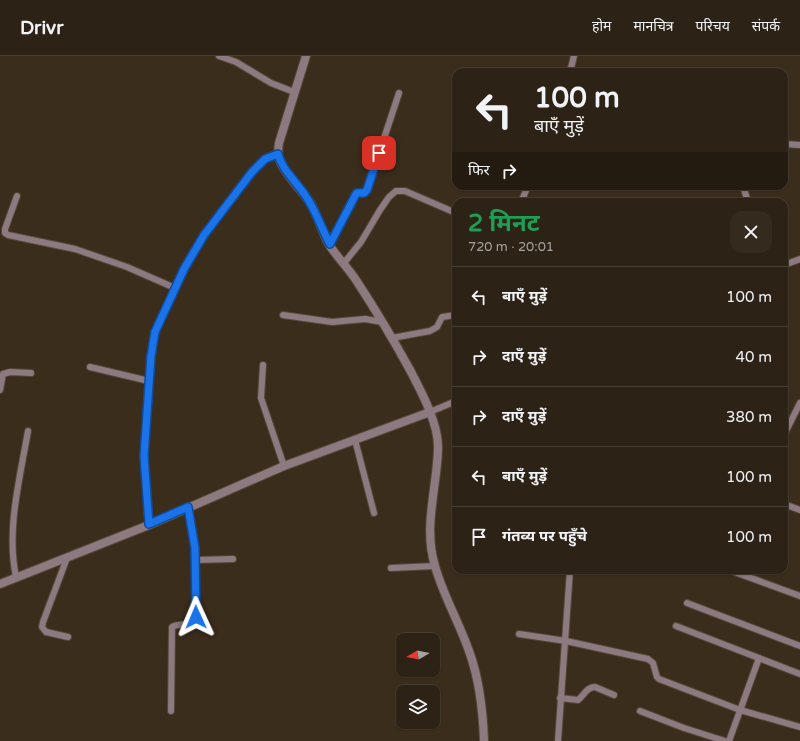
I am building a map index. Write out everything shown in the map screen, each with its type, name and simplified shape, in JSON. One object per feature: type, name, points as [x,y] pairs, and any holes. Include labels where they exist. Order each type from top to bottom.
[{"type":"street","points":[[219,56],[236,62],[271,83],[294,92]]},
{"type":"street","points":[[306,56],[279,143],[278,154],[283,166],[305,194],[313,207],[330,244],[344,263],[392,338],[430,412],[438,448],[430,521],[431,548],[434,566],[470,653],[478,691],[484,741]]},
{"type":"street","points":[[571,68],[574,56]]},
{"type":"street","points":[[330,244],[356,194],[364,193],[367,190],[399,93]]},
{"type":"street","points":[[788,144],[800,145]]},
{"type":"street","points":[[149,524],[144,456],[149,380],[155,332],[175,288],[204,235],[245,180],[265,159],[278,154]]},
{"type":"street","points":[[344,263],[361,242],[389,197],[396,192],[405,191],[452,211]]},
{"type":"street","points":[[17,196],[5,229],[5,233],[8,235],[75,249],[127,267],[175,288]]},
{"type":"street","points":[[788,264],[800,259]]},
{"type":"street","points":[[283,315],[332,322],[365,319],[382,322]]},
{"type":"street","points":[[392,338],[430,331],[437,327],[442,317],[452,316]]},
{"type":"street","points":[[263,365],[261,398],[284,466]]},
{"type":"street","points":[[90,367],[149,380]]},
{"type":"street","points":[[0,390],[4,374],[10,372],[31,373]]},
{"type":"street","points":[[0,584],[149,524],[284,466],[452,403]]},
{"type":"street","points":[[788,427],[800,403]]},
{"type":"street","points":[[16,577],[14,567],[13,529],[15,508],[28,431]]},
{"type":"street","points":[[355,440],[374,513]]},
{"type":"street","points":[[788,506],[800,510]]},
{"type":"street","points":[[171,711],[172,628],[191,624],[195,622],[196,617],[196,560],[188,507]]},
{"type":"street","points":[[67,558],[42,627],[46,632],[68,637]]},
{"type":"street","points":[[196,560],[233,560]]},
{"type":"street","points":[[391,568],[434,566]]},
{"type":"street","points":[[558,741],[570,574]]},
{"type":"street","points":[[740,574],[800,596]]},
{"type":"street","points":[[687,603],[800,646]]},
{"type":"street","points":[[676,626],[800,674]]},
{"type":"street","points":[[519,634],[566,641],[648,659],[653,663],[656,675],[659,679],[740,710],[800,727]]},
{"type":"street","points":[[729,741],[759,658]]},
{"type":"street","points":[[560,698],[578,700],[591,687],[614,695]]},
{"type":"street","points":[[640,711],[684,728],[725,741]]},
{"type":"route","points":[[196,617],[195,548],[188,507],[149,524],[144,456],[151,356],[155,332],[184,269],[204,235],[245,180],[265,159],[278,154],[283,166],[305,194],[313,207],[325,236],[330,244],[356,194],[364,193],[367,190],[379,153]]}]
